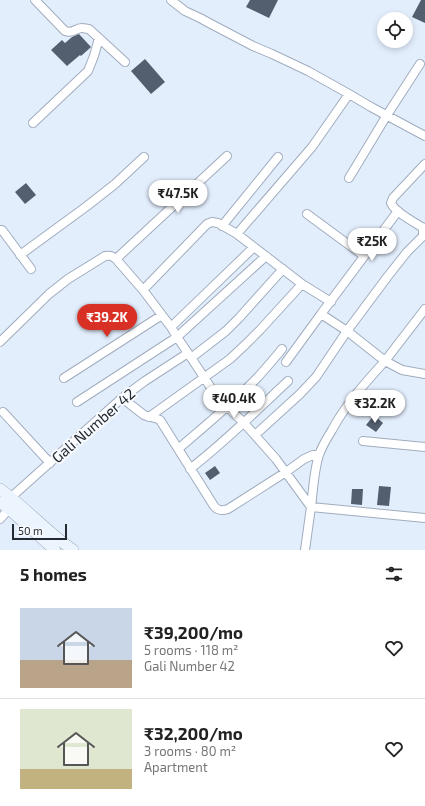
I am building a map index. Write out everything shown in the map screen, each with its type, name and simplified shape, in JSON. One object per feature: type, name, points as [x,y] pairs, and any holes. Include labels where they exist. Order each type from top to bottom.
[{"type":"street","points":[[35,0],[65,31],[72,32],[83,27],[89,29],[125,62]]},
{"type":"street","points":[[171,0],[185,11],[253,46],[308,71],[425,136]]},
{"type":"street","points":[[33,123],[88,71],[99,38]]},
{"type":"street","points":[[349,178],[420,64]]},
{"type":"street","points":[[237,234],[312,147],[349,94]]},
{"type":"street","points":[[116,259],[227,156]]},
{"type":"street","points":[[20,255],[115,184],[144,157]]},
{"type":"street","points":[[222,226],[278,157]]},
{"type":"street","points":[[255,436],[316,377],[347,331],[388,276],[407,252],[423,236],[422,227],[393,207],[391,202],[425,164]]},
{"type":"street","points":[[286,362],[398,211]]},
{"type":"street","points":[[307,214],[364,256]]},
{"type":"street","points":[[143,290],[207,224],[212,222],[218,223],[237,234],[302,284],[330,302]]},
{"type":"street","points":[[0,230],[2,230],[30,269]]},
{"type":"street","points":[[171,327],[254,247]]},
{"type":"street","points":[[0,342],[49,294],[68,279],[108,255],[116,259],[143,290],[171,327],[217,397],[244,423],[276,459],[311,507],[425,518]]},
{"type":"street","points":[[77,402],[177,338],[266,256]]},
{"type":"street","name":"Gali Number 42","points":[[0,519],[6,503],[122,398],[145,381],[190,355],[226,331],[283,269]]},
{"type":"street","points":[[149,417],[230,359],[260,330],[302,284]]},
{"type":"street","points":[[305,550],[314,477],[319,455],[325,440],[350,402],[385,361],[425,309]]},
{"type":"street","points":[[321,314],[347,331],[385,361],[402,370],[425,374]]},
{"type":"street","points":[[64,378],[162,315]]},
{"type":"street","points":[[178,449],[227,407],[258,377],[282,349]]},
{"type":"street","points":[[190,469],[217,448],[288,381]]},
{"type":"street","points":[[122,398],[144,415],[160,420],[214,506],[223,511],[309,456],[319,455]]},
{"type":"street","points":[[3,412],[50,463]]},
{"type":"street","points":[[363,441],[425,447]]},
{"type":"street","points":[[0,489],[6,503],[55,550]]},
{"type":"street","points":[[6,503],[73,550]]},
{"type":"building","points":[[250,0],[278,0],[269,18],[246,7]]},
{"type":"building","points":[[421,0],[425,0],[425,23],[413,17]]},
{"type":"building","points":[[79,34],[91,47],[67,66],[51,50],[62,40],[65,43],[72,37]]},
{"type":"building","points":[[145,59],[165,82],[151,94],[131,71]]},
{"type":"building","points":[[26,183],[36,195],[25,204],[15,192]]},
{"type":"building","points":[[374,415],[383,423],[376,432],[366,425]]},
{"type":"building","points":[[215,466],[220,473],[210,480],[205,473]]},
{"type":"building","points":[[379,486],[391,487],[389,506],[377,505]]},
{"type":"building","points":[[352,489],[363,489],[362,505],[351,504]]}]
